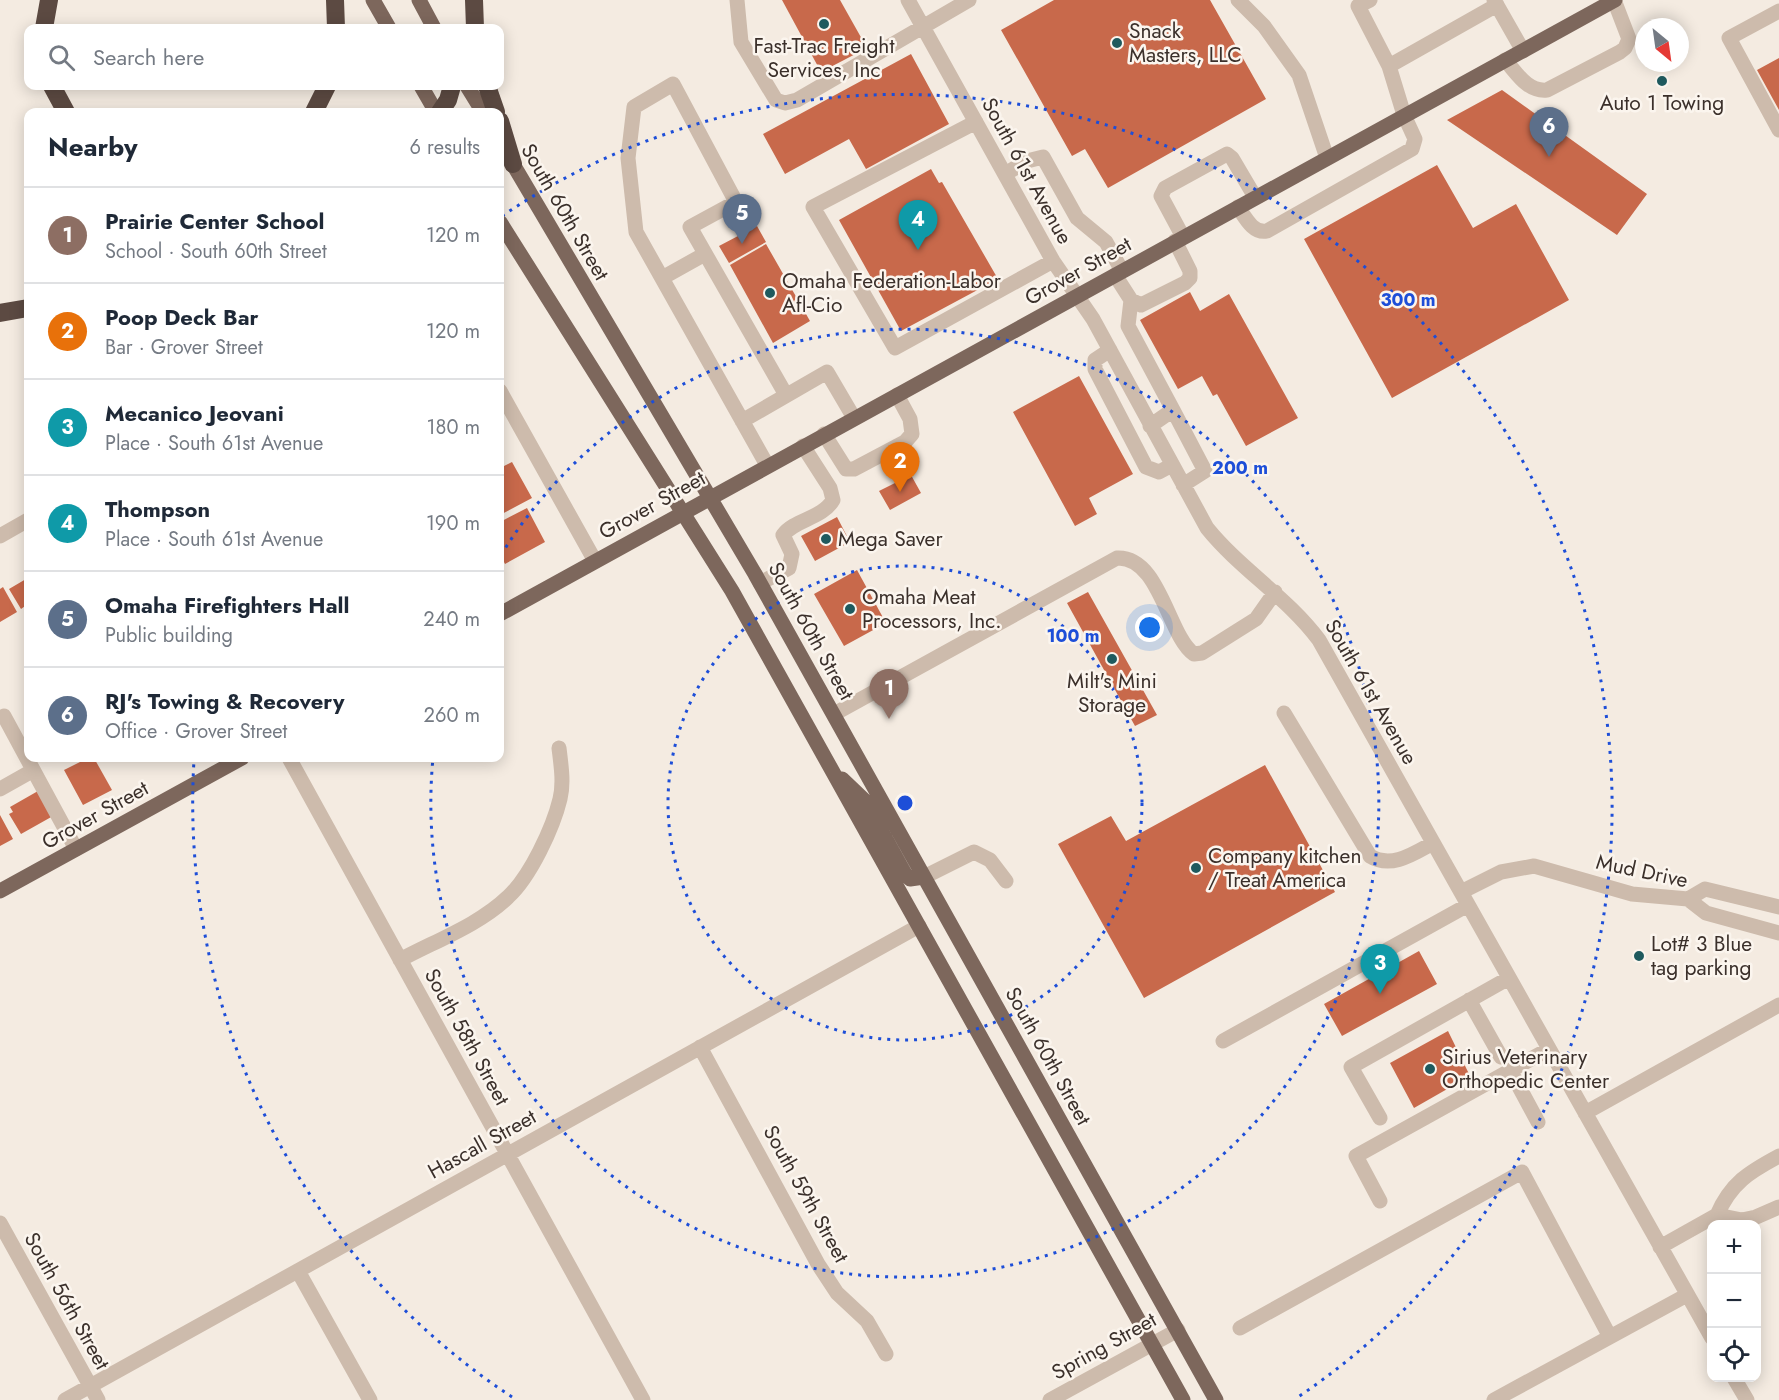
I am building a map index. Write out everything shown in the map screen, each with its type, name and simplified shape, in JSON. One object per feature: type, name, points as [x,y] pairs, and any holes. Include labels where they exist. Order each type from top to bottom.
[{"type":"highway","points":[[45,24],[49,0]]},
{"type":"highway","points":[[335,0],[336,24]]},
{"type":"highway","points":[[474,0],[476,24]]},
{"type":"highway","points":[[54,90],[64,108]]},
{"type":"highway","points":[[316,108],[325,90]]},
{"type":"highway","points":[[441,108],[448,100],[451,90]]},
{"type":"highway","points":[[488,90],[495,108]]},
{"type":"highway","points":[[504,134],[513,164]]},
{"type":"highway","points":[[0,313],[24,309]]},
{"type":"main road","points":[[373,0],[387,24]]},
{"type":"main road","points":[[418,0],[432,24]]},
{"type":"main road","name":"Grover Street","points":[[504,612],[1614,0]]},
{"type":"main road","points":[[424,90],[435,108]]},
{"type":"main road","points":[[469,90],[481,108]]},
{"type":"main road","name":"South 60th Street","points":[[504,148],[834,714],[1216,1400]]},
{"type":"main road","points":[[504,228],[684,512],[919,926],[1183,1400]]},
{"type":"main road","name":"Grover Street","points":[[0,891],[235,762]]},
{"type":"main road","points":[[829,766],[864,800],[905,874],[910,879],[924,877]]},
{"type":"street","points":[[737,0],[741,42],[776,100],[785,103],[797,100],[969,0]]},
{"type":"street","name":"South 61st Avenue","points":[[908,0],[1053,261],[1078,295],[1110,350],[1207,528],[1221,545],[1294,609],[1319,640],[1707,1329]]},
{"type":"street","points":[[1238,0],[1264,26],[1299,75],[1327,158]]},
{"type":"street","points":[[1505,60],[1530,88],[1547,90],[1620,52],[1625,48],[1629,39],[1614,0]]},
{"type":"street","points":[[1238,207],[1252,227],[1262,232],[1267,231],[1412,149],[1415,140],[1404,115],[1389,66],[1360,2]]},
{"type":"street","points":[[1389,66],[1496,3],[1523,51]]},
{"type":"street","points":[[1779,11],[1729,38],[1779,130]]},
{"type":"street","points":[[767,465],[636,232],[628,158],[634,108],[673,84],[736,202],[690,227],[786,395]]},
{"type":"street","points":[[976,122],[813,207],[895,348],[1053,261]]},
{"type":"street","points":[[1131,300],[1141,305],[1148,303],[1190,278],[1190,271],[1179,239],[1161,196],[1165,188],[1227,154],[1232,158],[1255,197]]},
{"type":"street","points":[[1005,174],[1027,161],[1043,157],[1077,218],[1106,242],[1131,300],[1128,326],[1205,471],[1183,485]]},
{"type":"street","points":[[662,278],[705,254]]},
{"type":"street","points":[[1110,350],[1095,360],[1095,369],[1146,467],[1159,472],[1172,465]]},
{"type":"street","points":[[742,421],[827,372],[854,418]]},
{"type":"street","points":[[824,434],[846,469],[854,469],[905,442],[912,434],[912,427],[897,395]]},
{"type":"street","points":[[504,398],[596,561]]},
{"type":"street","points":[[1150,426],[1173,410]]},
{"type":"street","points":[[760,584],[789,568],[792,554],[783,535],[786,531],[829,507],[833,500],[830,488],[803,446]]},
{"type":"street","points":[[0,536],[24,522]]},
{"type":"street","points":[[834,714],[1117,558],[1129,557],[1143,568],[1194,654],[1202,653],[1256,620],[1275,592]]},
{"type":"street","points":[[1284,713],[1370,856],[1387,862],[1408,857],[1433,843]]},
{"type":"street","points":[[4,716],[24,755]]},
{"type":"street","points":[[400,960],[495,908],[518,885],[545,838],[560,800],[562,782],[560,748]]},
{"type":"street","points":[[27,762],[76,849]]},
{"type":"street","name":"South 58th Street","points":[[291,762],[643,1400]]},
{"type":"street","points":[[0,789],[32,771]]},
{"type":"street","points":[[924,877],[974,852],[990,860],[1006,881]]},
{"type":"street","name":"Mud Drive","points":[[1223,1041],[1464,899],[1501,872],[1534,866],[1632,894],[1688,899],[1706,913],[1767,932],[1779,933]]},
{"type":"street","points":[[1688,899],[1705,889],[1779,907]]},
{"type":"street","name":"Hascall Street","points":[[65,1400],[94,1393],[298,1271],[919,926]]},
{"type":"street","points":[[1380,1118],[1351,1067],[1509,978]]},
{"type":"street","points":[[1469,1000],[1501,1057]]},
{"type":"street","points":[[1585,1113],[1779,1005]]},
{"type":"street","name":"South 59th Street","points":[[700,1047],[818,1264],[837,1293],[867,1322],[886,1354]]},
{"type":"street","points":[[1380,1201],[1356,1156],[1549,1049]]},
{"type":"street","points":[[1510,1070],[1538,1122]]},
{"type":"street","points":[[1660,1247],[1717,1215],[1725,1197],[1748,1172],[1779,1156]]},
{"type":"street","points":[[1240,1328],[1522,1172],[1610,1337]]},
{"type":"street","points":[[1717,1215],[1742,1220],[1756,1217],[1779,1207]]},
{"type":"street","name":"South 56th Street","points":[[0,1223],[94,1393]]},
{"type":"street","points":[[298,1271],[370,1400]]},
{"type":"street","points":[[1494,1400],[1687,1295]]},
{"type":"street","name":"Spring Street","points":[[1050,1400],[1178,1330]]},
{"type":"street","points":[[1737,1382],[1747,1400]]},
{"type":"building","name":"Fast-Trac Freight Services, Inc","points":[[782,0],[840,0],[867,48],[821,72]]},
{"type":"building","points":[[1054,0],[1210,0],[1266,99],[1108,188],[1085,149],[1072,156],[1001,30]]},
{"type":"building","points":[[911,54],[949,124],[866,169],[849,139],[785,174],[763,134]]},
{"type":"building","points":[[1779,58],[1779,110],[1757,70]]},
{"type":"building","points":[[1502,90],[1647,194],[1617,235],[1447,120]]},
{"type":"building","points":[[1437,165],[1473,228],[1516,204],[1569,300],[1392,398],[1304,239]]},
{"type":"building","points":[[931,169],[939,183],[942,182],[998,279],[901,331],[839,220]]},
{"type":"building","points":[[757,226],[766,242],[729,263],[719,246]]},
{"type":"building","name":"Omaha Federation-Labor Afl-Cio","points":[[766,244],[810,321],[773,343],[730,265]]},
{"type":"building","points":[[1190,292],[1200,311],[1229,294],[1298,418],[1246,446],[1217,394],[1213,396],[1202,376],[1178,389],[1140,320]]},
{"type":"building","points":[[1079,376],[1133,474],[1089,498],[1097,514],[1075,526],[1013,412]]},
{"type":"building","points":[[512,462],[532,498],[504,513],[504,466]]},
{"type":"building","points":[[911,475],[921,493],[890,510],[879,491]]},
{"type":"building","points":[[527,508],[545,542],[505,564],[504,520]]},
{"type":"building","name":"Mega Saver","points":[[837,517],[850,542],[815,561],[801,536]]},
{"type":"building","name":"Omaha Meat Processors, Inc.","points":[[857,570],[886,623],[844,646],[814,594]]},
{"type":"building","points":[[24,580],[24,607],[21,609],[9,589]]},
{"type":"building","points":[[3,587],[17,612],[0,622],[0,589]]},
{"type":"building","name":"Milt's Mini Storage","points":[[1088,592],[1157,715],[1135,726],[1067,603]]},
{"type":"building","points":[[80,762],[96,762],[112,790],[83,805],[64,770]]},
{"type":"building","name":"Company kitchen / Treat America","points":[[1265,765],[1335,892],[1144,998],[1058,844],[1111,816],[1126,841]]},
{"type":"building","points":[[38,791],[53,816],[21,834],[9,814],[13,812],[10,807]]},
{"type":"building","points":[[0,815],[13,839],[0,846]]},
{"type":"building","points":[[1419,951],[1437,984],[1342,1036],[1324,1004]]},
{"type":"building","name":"Sirius Veterinary Orthopedic Center","points":[[1448,1031],[1470,1076],[1414,1108],[1390,1063]]},
{"type":"place","name":"Fast-Trac Freight Services, Inc","points":[[824,24]]},
{"type":"place","name":"Snack Masters, LLC","points":[[1117,43]]},
{"type":"place","name":"Auto 1 Towing","points":[[1662,81]]},
{"type":"place","name":"RJ's Towing & Recovery","points":[[1549,157]]},
{"type":"place","name":"Omaha Firefighters Hall","points":[[742,244]]},
{"type":"place","name":"Thompson","points":[[918,250]]},
{"type":"place","name":"Omaha Federation-Labor Afl-Cio","points":[[770,293]]},
{"type":"place","name":"Poop Deck Bar","points":[[900,492]]},
{"type":"place","name":"Mega Saver","points":[[826,539]]},
{"type":"place","name":"Omaha Meat Processors, Inc.","points":[[850,609]]},
{"type":"place","name":"Milt's Mini Storage","points":[[1112,659]]},
{"type":"place","name":"Prairie Center School","points":[[889,719]]},
{"type":"place","name":"Company kitchen / Treat America","points":[[1196,868]]},
{"type":"place","name":"Lot# 3 Blue tag parking","points":[[1639,956]]},
{"type":"place","name":"Mecanico Jeovani","points":[[1380,994]]},
{"type":"place","name":"Sirius Veterinary Orthopedic Center","points":[[1430,1069]]}]
